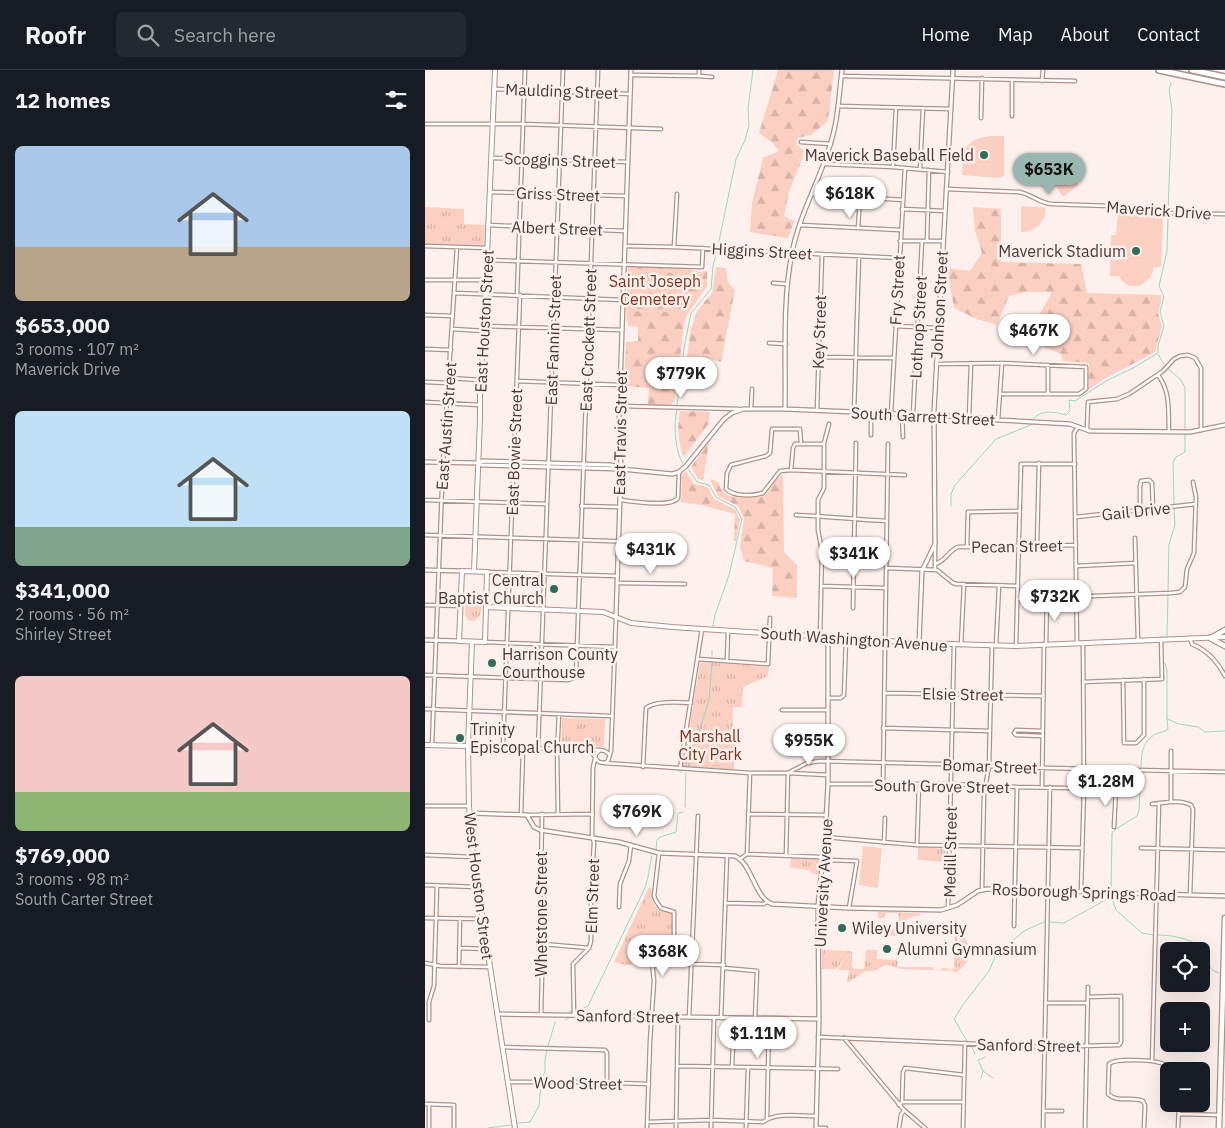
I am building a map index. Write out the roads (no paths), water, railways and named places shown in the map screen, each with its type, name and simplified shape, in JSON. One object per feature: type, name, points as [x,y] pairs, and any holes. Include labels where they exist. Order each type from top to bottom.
[{"type":"highway","points":[[1159,70],[1223,84]]},
{"type":"highway","points":[[1192,70],[1225,77]]},
{"type":"main road","name":"East Houston Street","points":[[474,571],[480,380],[486,294],[495,70]]},
{"type":"main road","points":[[462,571],[474,571],[487,572],[485,642],[459,641],[462,571]]},
{"type":"main road","name":"South Washington Avenue","points":[[486,607],[603,612],[628,622],[640,624],[954,645],[1045,646],[1225,637]]},
{"type":"main road","points":[[1210,638],[1225,630]]},
{"type":"main road","points":[[1210,638],[1225,646]]},
{"type":"main road","name":"West Houston Street","points":[[472,642],[469,806],[473,857],[515,1128]]},
{"type":"main road","points":[[425,745],[469,746]]},
{"type":"main road","points":[[1219,1128],[1223,1079],[1225,918]]},
{"type":"street","name":"East Bowie Street","points":[[503,748],[519,327],[518,261],[525,70]]},
{"type":"street","name":"East Fannin Street","points":[[538,748],[563,70]]},
{"type":"street","name":"East Crockett Street","points":[[540,679],[568,680],[574,678],[576,671],[598,70]]},
{"type":"street","points":[[658,75],[659,70]]},
{"type":"street","points":[[699,70],[699,76]]},
{"type":"street","points":[[785,409],[787,284],[792,253],[799,225],[831,144],[842,70]]},
{"type":"street","name":"Johnson Street","points":[[935,569],[934,415],[953,70]]},
{"type":"street","points":[[1043,70],[1043,81]]},
{"type":"street","points":[[631,72],[712,77]]},
{"type":"street","name":"East Travis Street","points":[[616,616],[621,469],[619,406],[631,72]]},
{"type":"street","points":[[841,76],[1075,81]]},
{"type":"street","points":[[981,118],[982,78]]},
{"type":"street","points":[[1011,80],[1012,116]]},
{"type":"street","name":"Maulding Street","points":[[494,89],[630,94]]},
{"type":"street","points":[[838,106],[951,109]]},
{"type":"street","points":[[893,167],[896,108]]},
{"type":"street","points":[[920,170],[923,108]]},
{"type":"street","points":[[425,124],[523,124],[661,129]]},
{"type":"street","points":[[801,142],[831,144]]},
{"type":"street","name":"Scoggins Street","points":[[491,158],[628,162]]},
{"type":"street","points":[[824,164],[948,172]]},
{"type":"street","name":"Fry Street","points":[[891,413],[905,168]]},
{"type":"street","points":[[927,241],[929,170]]},
{"type":"street","name":"Maverick Drive","points":[[947,188],[1019,192],[1041,202],[1054,205],[1137,206],[1164,213],[1225,214]]},
{"type":"street","name":"Griss Street","points":[[490,192],[626,196]]},
{"type":"street","points":[[674,246],[677,194]]},
{"type":"street","points":[[811,194],[903,200]]},
{"type":"street","points":[[858,228],[860,198]]},
{"type":"street","points":[[902,209],[945,211]]},
{"type":"street","name":"Albert Street","points":[[488,225],[625,231]]},
{"type":"street","points":[[799,225],[901,230]]},
{"type":"street","points":[[900,241],[943,241]]},
{"type":"street","name":"Lothrop Street","points":[[913,414],[922,241]]},
{"type":"street","points":[[425,246],[487,248]]},
{"type":"street","name":"Higgins Street","points":[[625,246],[674,246],[899,258]]},
{"type":"street","name":"East Austin Street","points":[[432,745],[443,462],[457,247]]},
{"type":"street","points":[[487,260],[702,267],[703,248]]},
{"type":"street","name":"Key Street","points":[[817,410],[822,254]]},
{"type":"street","points":[[854,412],[859,256]]},
{"type":"street","points":[[425,280],[486,280]]},
{"type":"street","points":[[773,283],[787,284]]},
{"type":"street","points":[[455,293],[623,300]]},
{"type":"street","points":[[425,315],[453,316]]},
{"type":"street","points":[[895,326],[938,328]]},
{"type":"street","points":[[452,329],[519,327],[622,330]]},
{"type":"street","points":[[769,342],[786,344]]},
{"type":"street","points":[[425,349],[451,350]]},
{"type":"street","points":[[1087,430],[1088,402],[1125,396],[1158,375],[1174,359],[1180,356],[1189,356],[1198,362],[1202,373],[1201,430]]},
{"type":"street","points":[[818,357],[893,358]]},
{"type":"street","points":[[969,417],[971,363]]},
{"type":"street","points":[[936,364],[1002,363],[1085,367],[1086,388],[1077,394],[1001,394]]},
{"type":"street","points":[[999,420],[1002,363]]},
{"type":"street","points":[[1048,365],[1048,394]]},
{"type":"street","points":[[1158,375],[1168,392],[1169,432]]},
{"type":"street","points":[[449,378],[480,380]]},
{"type":"street","points":[[517,380],[620,385]]},
{"type":"street","points":[[425,382],[449,383]]},
{"type":"street","points":[[751,409],[752,389]]},
{"type":"street","points":[[425,402],[480,405]]},
{"type":"street","name":"South Garrett Street","points":[[619,406],[902,413],[1067,423],[1087,430],[1192,432],[1225,425]]},
{"type":"street","points":[[548,465],[668,474],[679,472],[724,419],[732,413],[743,409]]},
{"type":"street","points":[[871,412],[871,435]]},
{"type":"street","points":[[902,413],[903,437]]},
{"type":"street","points":[[820,637],[822,551],[818,533],[818,498],[824,488],[824,444],[829,424]]},
{"type":"street","points":[[1077,644],[1074,435],[1078,427]]},
{"type":"street","points":[[801,444],[800,429],[772,428],[770,453],[765,456],[731,464],[727,473],[725,488],[730,493],[735,494],[760,494],[767,490],[780,471],[791,470],[905,475]]},
{"type":"street","points":[[853,608],[857,443]]},
{"type":"street","points":[[791,470],[793,446],[795,444],[824,444]]},
{"type":"street","points":[[883,785],[888,444]]},
{"type":"street","points":[[425,462],[478,463],[482,465],[583,464],[617,466],[621,469]]},
{"type":"street","points":[[1016,646],[1019,546],[1018,511],[1021,463],[1075,464]]},
{"type":"street","points":[[1037,546],[1039,463]]},
{"type":"street","points":[[620,500],[665,503],[676,501],[679,472]]},
{"type":"street","points":[[1140,510],[1139,486],[1141,481],[1145,479],[1152,483],[1153,509]]},
{"type":"street","points":[[1018,599],[1076,598],[1175,593],[1182,591],[1185,588],[1187,569],[1194,553],[1196,504],[1193,482]]},
{"type":"street","points":[[425,500],[547,504]]},
{"type":"street","name":"Gail Drive","points":[[1075,517],[1196,504]]},
{"type":"street","points":[[581,506],[619,507]]},
{"type":"street","points":[[967,547],[968,512],[1018,511]]},
{"type":"street","points":[[797,515],[887,521]]},
{"type":"street","points":[[425,535],[672,543]]},
{"type":"street","points":[[1135,538],[1138,640]]},
{"type":"street","name":"Johnson Street","points":[[919,643],[922,569],[932,553],[935,541]]},
{"type":"street","name":"Pecan Street","points":[[935,564],[945,560],[954,548],[1076,545]]},
{"type":"street","points":[[854,553],[887,554]]},
{"type":"street","points":[[1076,566],[1136,563]]},
{"type":"street","points":[[887,568],[935,569],[943,573],[953,583],[1018,586]]},
{"type":"street","points":[[425,570],[462,571]]},
{"type":"street","points":[[487,572],[617,576]]},
{"type":"street","points":[[617,582],[685,584]]},
{"type":"street","points":[[961,645],[964,584]]},
{"type":"street","points":[[821,586],[886,588]]},
{"type":"street","points":[[982,889],[984,794],[987,786],[989,766],[991,695],[999,586]]},
{"type":"street","points":[[1042,787],[1047,598]]},
{"type":"street","points":[[425,604],[461,606]]},
{"type":"street","points":[[605,763],[610,756],[611,744],[616,616]]},
{"type":"street","points":[[698,659],[768,664],[770,618]]},
{"type":"street","points":[[680,769],[702,629]]},
{"type":"street","points":[[727,661],[728,631]]},
{"type":"street","name":"University Avenue","points":[[816,1128],[819,1037],[818,906],[827,815],[828,784],[828,638]]},
{"type":"street","points":[[1190,638],[1191,644],[1203,650],[1216,661],[1225,676]]},
{"type":"street","points":[[827,698],[841,698],[844,695],[846,639]]},
{"type":"street","points":[[1083,682],[1162,679],[1161,639]]},
{"type":"street","points":[[425,640],[459,641]]},
{"type":"street","points":[[485,642],[615,647]]},
{"type":"street","points":[[1081,891],[1083,644]]},
{"type":"street","name":"Medill Street","points":[[948,908],[954,645]]},
{"type":"street","points":[[425,675],[540,679]]},
{"type":"street","points":[[1123,680],[1124,743],[1136,744],[1144,735],[1144,679]]},
{"type":"street","name":"Elsie Street","points":[[884,693],[1043,696]]},
{"type":"street","points":[[643,767],[646,708],[650,705],[670,702],[691,703]]},
{"type":"street","points":[[425,709],[611,716]]},
{"type":"street","points":[[782,710],[827,710]]},
{"type":"street","points":[[558,814],[559,714]]},
{"type":"street","points":[[883,728],[990,730]]},
{"type":"street","points":[[1042,731],[1017,730],[1014,733],[1017,735],[1042,736]]},
{"type":"street","points":[[595,758],[611,744]]},
{"type":"street","points":[[469,746],[602,750],[617,764]]},
{"type":"street","points":[[521,814],[523,748]]},
{"type":"street","points":[[585,750],[591,752],[601,763]]},
{"type":"street","points":[[1171,751],[1171,802]]},
{"type":"street","name":"Elm Street","points":[[574,1015],[573,964],[589,948],[591,938],[595,758]]},
{"type":"street","name":"Bomar Street","points":[[788,773],[810,762],[883,762],[1225,772]]},
{"type":"street","points":[[594,770],[596,764],[605,763],[749,773],[828,775]]},
{"type":"street","points":[[747,854],[749,773]]},
{"type":"street","points":[[786,856],[788,773]]},
{"type":"street","name":"South Grove Street","points":[[828,784],[951,784],[1115,789],[1114,826]]},
{"type":"street","points":[[917,845],[919,784]]},
{"type":"street","points":[[1015,926],[1017,787]]},
{"type":"street","points":[[1043,1128],[1050,787]]},
{"type":"street","points":[[1152,804],[1171,802],[1191,805],[1193,809],[1191,895]]},
{"type":"street","points":[[1152,1062],[1159,803]]},
{"type":"street","points":[[425,806],[469,806]]},
{"type":"street","points":[[470,814],[593,814]]},
{"type":"street","points":[[527,814],[534,826],[542,831],[631,845],[659,853],[740,858],[747,854],[857,861],[849,908]]},
{"type":"street","name":"Whetstone Street","points":[[541,1015],[544,892],[541,877],[542,814]]},
{"type":"street","points":[[748,814],[827,815]]},
{"type":"street","points":[[689,1018],[698,816]]},
{"type":"street","points":[[884,843],[885,818]]},
{"type":"street","points":[[825,837],[917,845],[1082,848]]},
{"type":"street","points":[[619,907],[620,884],[629,861],[631,845]]},
{"type":"street","points":[[1141,848],[1225,850]]},
{"type":"street","points":[[647,1128],[654,981],[651,954],[653,948],[670,946],[674,939],[674,912],[661,908],[655,898],[659,853]]},
{"type":"street","points":[[425,855],[473,857]]},
{"type":"street","points":[[721,1018],[727,856]]},
{"type":"street","points":[[740,858],[767,902]]},
{"type":"street","points":[[425,885],[477,887]]},
{"type":"street","points":[[429,1020],[429,1002],[433,988],[437,886]]},
{"type":"street","name":"Rosborough Springs Road","points":[[948,908],[982,889],[1225,896]]},
{"type":"street","points":[[726,903],[764,904],[767,902],[773,904],[849,908],[929,910],[948,908]]},
{"type":"street","points":[[425,918],[483,919]]},
{"type":"street","points":[[459,966],[460,918]]},
{"type":"street","points":[[542,944],[589,948]]},
{"type":"street","points":[[459,948],[487,949]]},
{"type":"street","points":[[425,963],[440,966],[490,967]]},
{"type":"street","points":[[653,965],[692,964],[757,971],[755,1019]]},
{"type":"street","points":[[1085,1128],[1089,987]]},
{"type":"street","name":"Sanford Street","points":[[819,1037],[1045,1046],[1119,1045],[1121,1042],[1121,996],[1088,997]]},
{"type":"street","points":[[1046,1003],[1088,1003]]},
{"type":"street","name":"Sanford Street","points":[[497,1014],[819,1019]]},
{"type":"street","points":[[676,1128],[679,1017]]},
{"type":"street","points":[[711,1128],[714,1018]]},
{"type":"street","points":[[732,1067],[734,1019]]},
{"type":"street","points":[[767,1119],[769,1019]]},
{"type":"street","points":[[844,1038],[904,1110],[925,1128]]},
{"type":"street","points":[[963,1128],[965,1043]]},
{"type":"street","points":[[502,1047],[606,1050],[607,1083]]},
{"type":"street","points":[[1144,1128],[1144,1102],[1139,1099],[1113,1098],[1109,1095],[1110,1062],[1115,1060],[1160,1064]]},
{"type":"street","points":[[677,1066],[838,1069]]},
{"type":"street","points":[[746,1128],[748,1067]]},
{"type":"street","points":[[902,1102],[904,1069],[964,1075]]},
{"type":"street","name":"Wood Street","points":[[508,1082],[649,1084]]},
{"type":"street","points":[[899,1104],[902,1102],[922,1101],[963,1102]]},
{"type":"street","points":[[425,1104],[454,1104],[454,1128]]},
{"type":"street","points":[[429,1104],[429,1128]]},
{"type":"street","points":[[899,1128],[901,1115],[904,1110]]},
{"type":"street","points":[[1043,1111],[1062,1111]]},
{"type":"street","points":[[1178,1128],[1179,1114],[1219,1117],[1225,1120]]},
{"type":"street","points":[[648,1122],[711,1120],[763,1122],[767,1119],[781,1116],[817,1116]]},
{"type":"street","points":[[816,1128],[826,1128]]},
{"type":"waterway","points":[[718,246],[736,159],[745,140],[749,125],[748,108],[753,70]]},
{"type":"waterway","points":[[1168,210],[1172,110],[1169,90],[1171,83]]},
{"type":"waterway","points":[[1033,419],[1044,413],[1053,412],[1066,415],[1070,411],[1069,400],[1075,401],[1106,381],[1158,353],[1158,346],[1164,326],[1160,312],[1164,297],[1159,286],[1167,251],[1168,217]]},
{"type":"waterway","points":[[677,405],[684,348],[691,313],[711,289],[713,266],[717,252]]},
{"type":"waterway","points":[[1158,354],[1165,366]]},
{"type":"waterway","points":[[1168,369],[1180,379],[1185,387],[1185,429]]},
{"type":"waterway","points":[[677,410],[675,423],[676,438],[678,452],[683,464]]},
{"type":"waterway","points":[[951,506],[951,494],[955,485],[996,439],[1033,424]]},
{"type":"waterway","points":[[1174,504],[1173,462],[1176,457],[1185,452],[1185,435]]},
{"type":"waterway","points":[[688,469],[697,482],[709,485],[716,497],[735,507],[742,519],[729,575],[713,626]]},
{"type":"waterway","points":[[1168,591],[1169,544],[1175,525],[1174,509]]},
{"type":"waterway","points":[[1167,636],[1168,595]]},
{"type":"waterway","points":[[712,651],[712,656]]},
{"type":"waterway","points":[[688,767],[709,700],[712,663]]},
{"type":"waterway","points":[[1165,663],[1167,670],[1167,719],[1179,724],[1198,727],[1205,732],[1225,731]]},
{"type":"waterway","points":[[1141,767],[1142,752],[1148,740],[1168,729],[1167,719]]},
{"type":"waterway","points":[[685,807],[686,773]]},
{"type":"waterway","points":[[1111,889],[1112,833],[1137,816],[1141,773]]},
{"type":"waterway","points":[[656,849],[657,840],[660,837],[676,832],[678,813],[683,812]]},
{"type":"waterway","points":[[577,1011],[588,1006],[644,890],[652,856]]},
{"type":"waterway","points":[[1050,922],[1064,923],[1111,896]]},
{"type":"waterway","points":[[1112,898],[1116,910],[1142,933],[1154,935]]},
{"type":"waterway","points":[[967,1041],[954,1019],[962,1006],[989,971],[996,955],[1024,931],[1044,922]]},
{"type":"waterway","points":[[1158,935],[1178,937],[1192,942],[1207,955],[1212,970],[1219,973]]},
{"type":"waterway","points":[[565,1020],[569,1018]]},
{"type":"waterway","points":[[548,1046],[555,1022]]},
{"type":"waterway","points":[[972,1047],[975,1054]]},
{"type":"waterway","points":[[541,1080],[545,1072],[547,1050]]},
{"type":"waterway","points":[[979,1060],[985,1057]]},
{"type":"waterway","points":[[978,1060],[983,1071],[993,1078]]},
{"type":"waterway","points":[[981,1078],[983,1071]]},
{"type":"waterway","points":[[518,1123],[530,1122],[539,1106],[541,1084]]},
{"type":"waterway","points":[[488,1128],[511,1125]]},
{"type":"place","name":"Maverick Baseball Field","points":[[984,155]]},
{"type":"place","name":"Maverick Stadium","points":[[1136,251]]},
{"type":"place","name":"Central Baptist Church","points":[[554,589]]},
{"type":"place","name":"Harrison County Courthouse","points":[[492,663]]},
{"type":"place","name":"Trinity Episcopal Church","points":[[460,738]]},
{"type":"place","name":"Wiley University","points":[[842,928]]},
{"type":"place","name":"Alumni Gymnasium","points":[[887,949]]},
{"type":"park label","name":"Saint Joseph Cemetery","points":[[655,290]]},
{"type":"park label","name":"Marshall City Park","points":[[710,745]]}]
